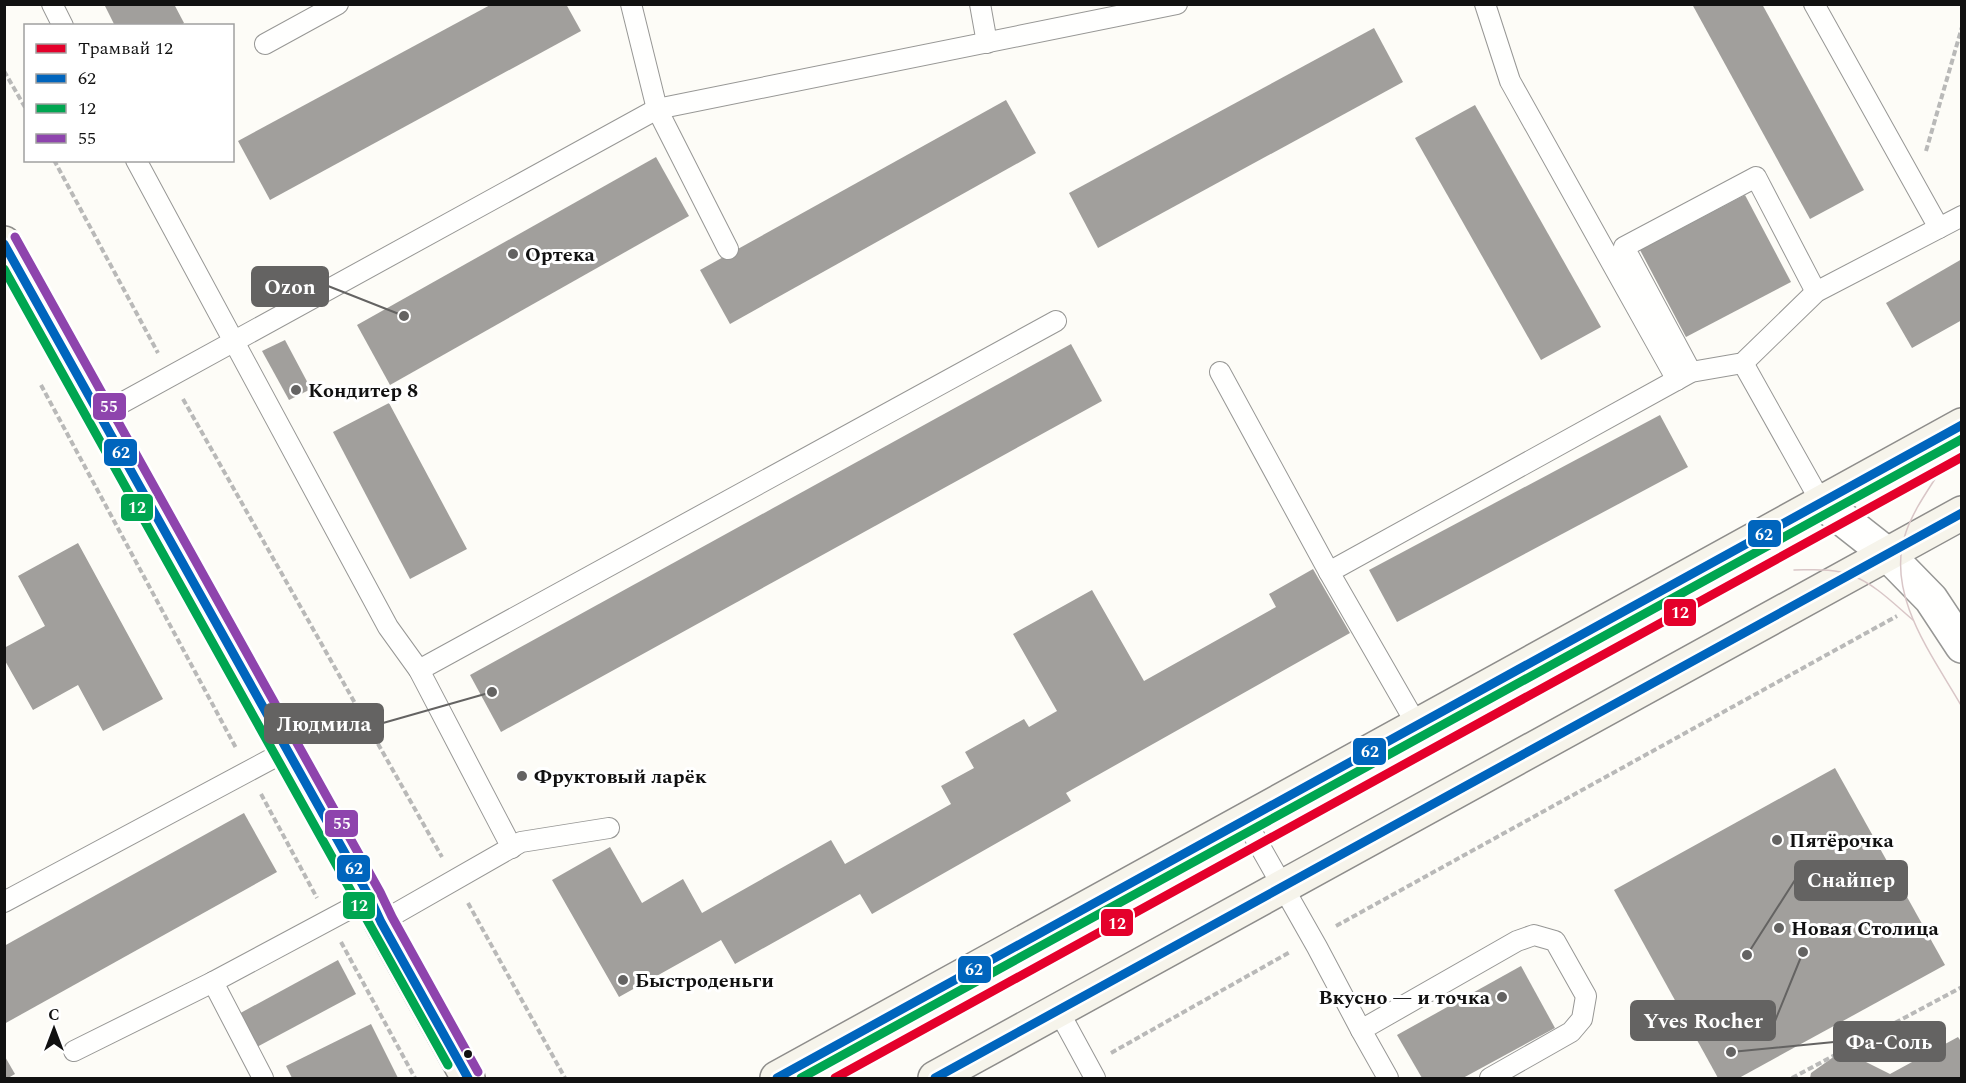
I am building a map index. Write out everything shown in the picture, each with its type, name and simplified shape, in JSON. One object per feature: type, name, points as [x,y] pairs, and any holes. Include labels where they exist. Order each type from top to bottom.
[{"type":"main road","points":[[4,243],[98,416],[288,750],[468,1078]]},
{"type":"main road","points":[[777,1078],[1962,425]]},
{"type":"main road","points":[[935,1078],[1962,513]]},
{"type":"street","points":[[1821,502],[1887,554],[1930,598],[1962,646]]},
{"type":"lane","points":[[52,4],[62,24]]},
{"type":"lane","points":[[264,44],[338,4]]},
{"type":"lane","points":[[631,4],[657,109],[728,249]]},
{"type":"lane","points":[[980,4],[987,43]]},
{"type":"lane","points":[[98,416],[657,109],[1176,4]]},
{"type":"lane","points":[[1485,4],[1510,81],[1684,376]]},
{"type":"lane","points":[[1814,4],[1939,228]]},
{"type":"lane","points":[[137,162],[388,627],[419,670],[512,848]]},
{"type":"lane","points":[[1684,376],[1624,247],[1756,177],[1816,292]]},
{"type":"lane","points":[[1329,572],[1684,376],[1743,363],[1816,292],[1962,216]]},
{"type":"lane","points":[[419,670],[1056,321]]},
{"type":"lane","points":[[1743,363],[1821,502]]},
{"type":"lane","points":[[1220,372],[1329,572],[1417,725]]},
{"type":"lane","points":[[4,902],[288,750]]},
{"type":"lane","points":[[1245,820],[1388,1078]]},
{"type":"lane","points":[[74,1051],[213,982],[329,920],[375,910],[455,880],[521,842],[609,828]]},
{"type":"lane","points":[[1361,1030],[1518,941],[1534,935],[1555,941],[1586,996],[1582,1019],[1570,1032],[1490,1078]]},
{"type":"lane","points":[[213,982],[263,1078]]},
{"type":"lane","points":[[1058,1010],[1092,1072]]},
{"type":"path","points":[[1915,186],[1962,27]]},
{"type":"path","points":[[4,71],[24,106]]},
{"type":"path","points":[[55,162],[170,376],[565,1078]]},
{"type":"path","points":[[39,381],[415,1078]]},
{"type":"path","points":[[1092,1072],[1313,939],[1897,616]]},
{"type":"path","points":[[1792,1078],[1962,987]]},
{"type":"building","points":[[104,4],[174,4],[184,23],[183,24],[114,24]]},
{"type":"building","points":[[492,4],[566,4],[581,31],[270,200],[238,141]]},
{"type":"building","points":[[1692,4],[1762,4],[1864,190],[1810,219]]},
{"type":"building","points":[[1374,28],[1403,82],[1098,248],[1069,193]]},
{"type":"building","points":[[1006,100],[1036,153],[730,324],[700,270]]},
{"type":"building","points":[[1475,105],[1601,327],[1541,360],[1415,138]]},
{"type":"building","points":[[656,157],[689,216],[390,385],[357,325]]},
{"type":"building","points":[[1745,195],[1791,282],[1686,337],[1640,250]]},
{"type":"building","points":[[1962,259],[1962,320],[1912,348],[1886,303]]},
{"type":"building","points":[[285,340],[311,389],[289,400],[262,351]]},
{"type":"building","points":[[1071,344],[1102,401],[501,732],[470,675]]},
{"type":"building","points":[[389,403],[467,549],[410,579],[333,432]]},
{"type":"building","points":[[1660,415],[1688,467],[1397,622],[1369,570]]},
{"type":"building","points":[[78,543],[163,699],[103,731],[78,685],[33,710],[4,659],[4,648],[45,626],[18,576]]},
{"type":"building","points":[[1313,569],[1350,633],[1066,793],[1071,801],[872,914],[860,894],[735,964],[721,940],[619,997],[552,880],[610,847],[642,903],[683,879],[702,913],[831,840],[845,864],[951,804],[941,786],[974,768],[965,752],[1024,719],[1029,727],[1057,711],[1013,634],[1092,590],[1144,681],[1276,607],[1269,594]]},
{"type":"building","name":"Новая Столица","points":[[1835,768],[1945,965],[1739,1078],[1718,1078],[1614,890]]},
{"type":"building","points":[[244,813],[277,872],[4,1024],[4,946]]},
{"type":"building","points":[[338,960],[356,994],[253,1049],[235,1016]]},
{"type":"building","name":"Вкусно — и точка","points":[[1521,966],[1555,1028],[1463,1078],[1422,1078],[1397,1035]]},
{"type":"building","points":[[371,1024],[398,1078],[292,1078],[286,1066]]},
{"type":"building","points":[[1958,1037],[1962,1043],[1962,1078],[1810,1078],[1811,1073],[1832,1058],[1858,1058],[1890,1074]]},
{"type":"building","points":[[4,1055],[15,1074],[8,1078],[4,1078]]},
{"type":"tram line","name":"12","points":[[835,1078],[1962,457]]},
{"type":"tram line","points":[[1942,468],[1917,507],[1906,532],[1901,555],[1901,578],[1906,601],[1915,624],[1962,707]]},
{"type":"tram line","points":[[1794,570],[1830,570],[1851,575],[1876,589],[1913,620]]},
{"type":"transit line","name":"55","points":[[15,237],[478,1072]]},
{"type":"transit line","name":"62","points":[[4,244],[370,898],[381,922],[468,1078]]},
{"type":"transit line","name":"12","points":[[4,269],[448,1065]]},
{"type":"transit line","name":"62","points":[[777,1078],[1962,425]]},
{"type":"transit line","name":"12","points":[[801,1078],[1962,439]]},
{"type":"transit line","name":"62","points":[[935,1078],[1962,513]]},
{"type":"place","name":"Ортека","points":[[513,254]]},
{"type":"place","name":"Ozon","points":[[404,316]]},
{"type":"place","name":"Кондитер 8","points":[[296,390]]},
{"type":"place","name":"Людмила","points":[[492,692]]},
{"type":"place","name":"Фруктовый ларёк","points":[[522,776]]},
{"type":"place","name":"Пятёрочка","points":[[1777,840]]},
{"type":"place","name":"Новая Столица","points":[[1779,928]]},
{"type":"place","name":"Yves Rocher","points":[[1803,952]]},
{"type":"place","name":"Снайпер","points":[[1747,955]]},
{"type":"place","name":"Быстроденьги","points":[[623,980]]},
{"type":"place","name":"Вкусно — и точка","points":[[1502,997]]},
{"type":"place","name":"Фа-Соль","points":[[1731,1052]]}]
